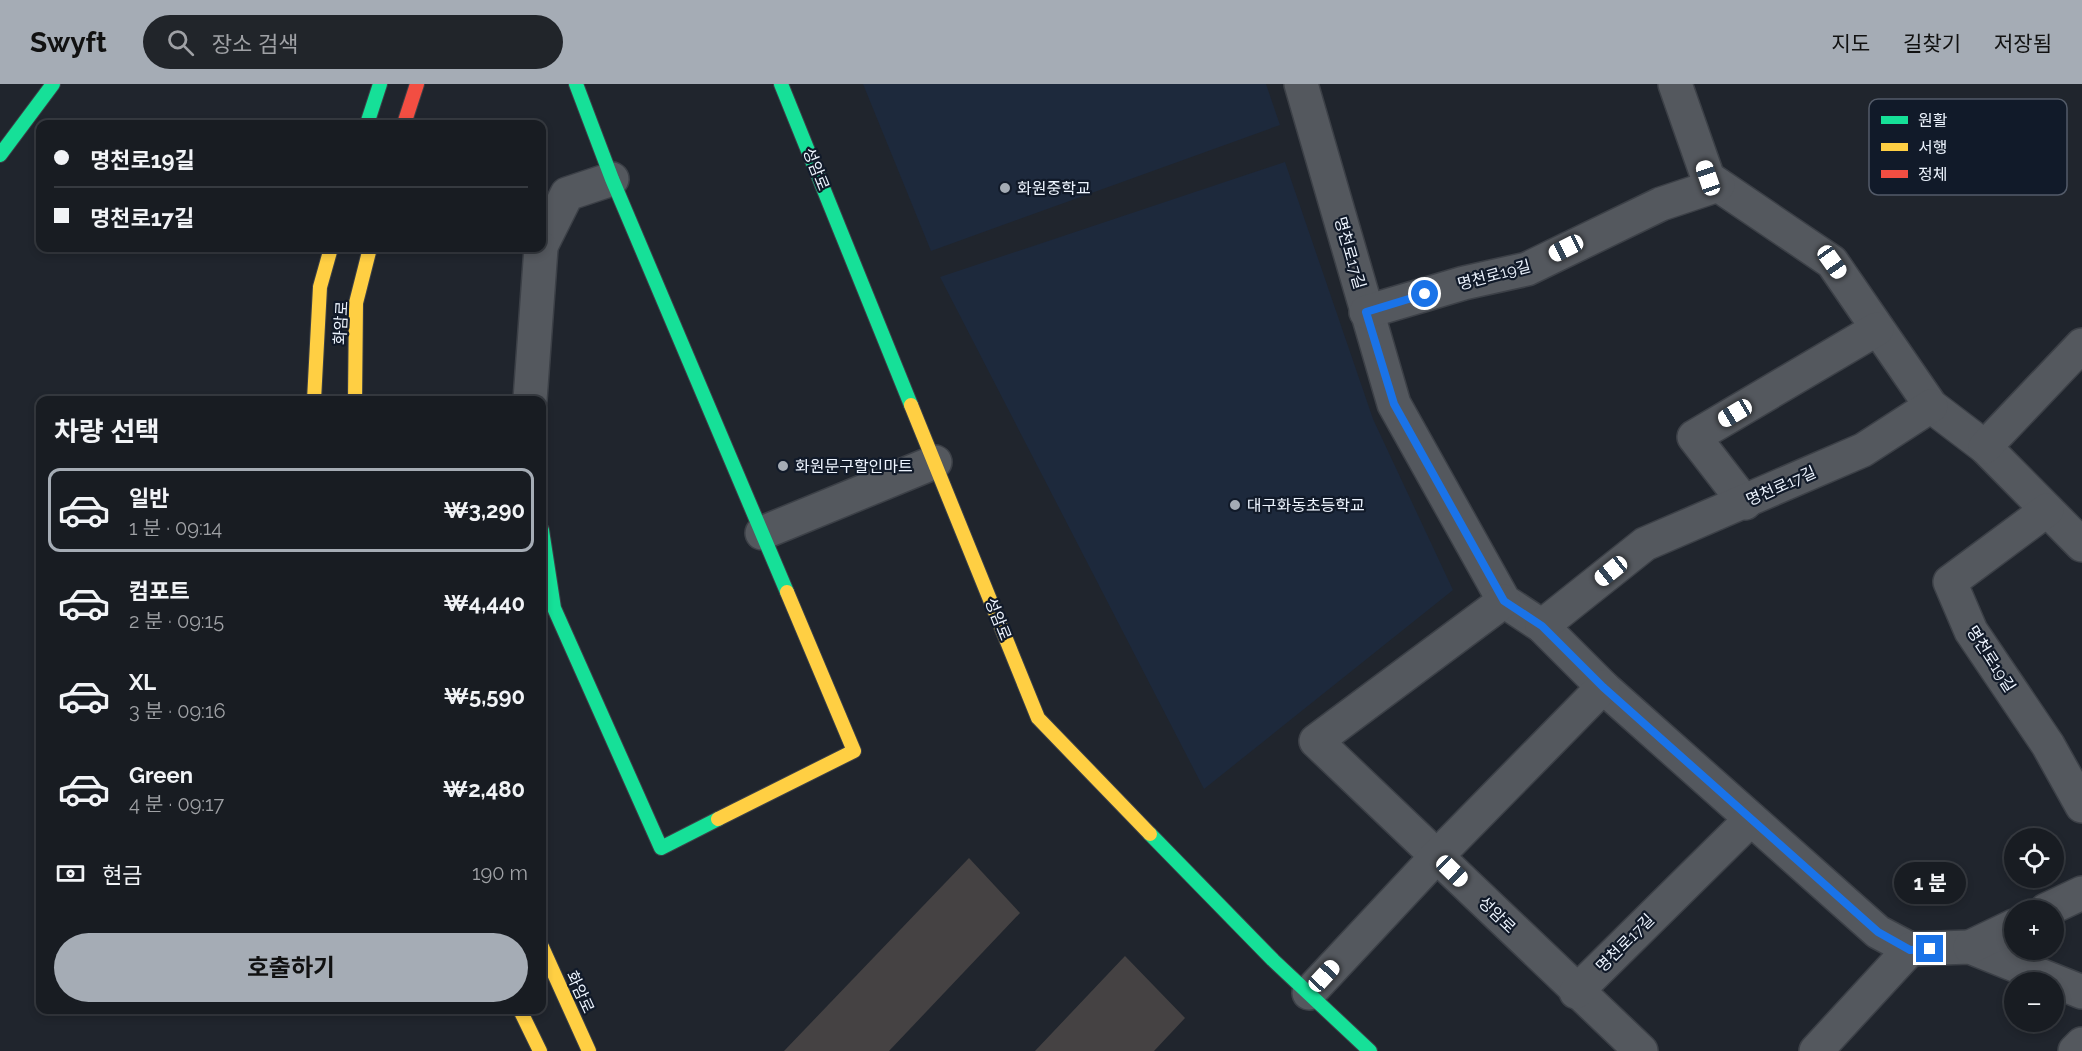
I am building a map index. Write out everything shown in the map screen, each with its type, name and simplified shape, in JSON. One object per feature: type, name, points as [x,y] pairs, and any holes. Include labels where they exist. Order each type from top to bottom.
[{"type":"main road","points":[[0,155],[53,84]]},
{"type":"main road","points":[[368,120],[380,84]]},
{"type":"main road","points":[[405,120],[417,84]]},
{"type":"main road","points":[[546,556],[554,608],[661,848],[854,751],[612,179],[576,84]]},
{"type":"main road","name":"성암로","points":[[781,84],[1038,718],[1273,960],[1370,1051]]},
{"type":"main road","name":"화암로","points":[[314,396],[320,287],[330,252]]},
{"type":"main road","name":"화암로","points":[[355,396],[356,303],[369,252]]},
{"type":"main road","name":"화암로","points":[[546,956],[589,1051]]},
{"type":"main road","points":[[522,1014],[540,1051]]},
{"type":"street","name":"명천로17길","points":[[1301,84],[1394,404],[1504,601],[1542,626],[1603,687],[1878,932],[1910,950]]},
{"type":"street","points":[[1674,84],[1708,178],[1832,262],[1931,406],[1985,447],[2082,545]]},
{"type":"street","points":[[546,236],[567,194],[612,179]]},
{"type":"street","name":"명천로19길","points":[[1366,312],[1464,283],[1527,268],[1661,204],[1718,185]]},
{"type":"street","points":[[530,396],[541,252]]},
{"type":"street","points":[[1745,503],[1694,437],[1878,328]]},
{"type":"street","points":[[1985,447],[2082,345]]},
{"type":"street","name":"명천로17길","points":[[1542,626],[1645,544],[1745,503],[1863,450],[1931,406]]},
{"type":"street","points":[[762,533],[935,462]]},
{"type":"street","name":"명천로19길","points":[[2047,510],[1950,582],[1971,631],[2048,745],[2082,806]]},
{"type":"street","name":"성암로","points":[[1504,601],[1316,741],[1576,992],[1641,1051]]},
{"type":"street","points":[[1309,993],[1437,856],[1603,687]]},
{"type":"street","name":"명천로17길","points":[[1576,992],[1750,819]]},
{"type":"street","points":[[2064,902],[2082,893]]},
{"type":"street","points":[[1816,1051],[1910,950],[1970,947],[2004,931]]},
{"type":"street","points":[[1970,947],[2082,992]]},
{"type":"street","points":[[2076,1051],[2082,1044]]},
{"type":"shaded area","name":"화원중학교","points":[[863,84],[1266,84],[1280,125],[931,251]]},
{"type":"shaded area","name":"대구화동초등학교","points":[[1285,162],[1373,419],[1453,590],[1204,789],[940,277]]},
{"type":"building","points":[[969,858],[1020,913],[889,1051],[784,1051]]},
{"type":"building","points":[[1125,956],[1185,1018],[1154,1051],[1035,1051]]},
{"type":"traffic: fast","points":[[0,155],[53,84]]},
{"type":"traffic: fast","points":[[368,120],[380,84]]},
{"type":"traffic: fast","points":[[576,84],[612,179],[787,592]]},
{"type":"traffic: fast","points":[[781,84],[911,405]]},
{"type":"traffic: fast","points":[[546,556],[554,608],[661,848],[718,819]]},
{"type":"traffic: fast","points":[[1150,834],[1273,960],[1370,1051]]},
{"type":"traffic: slow","points":[[314,396],[320,287],[330,252]]},
{"type":"traffic: slow","points":[[355,396],[356,303],[369,252]]},
{"type":"traffic: slow","points":[[911,405],[1038,718],[1150,834]]},
{"type":"traffic: slow","points":[[718,819],[854,751],[787,592]]},
{"type":"traffic: slow","points":[[546,956],[589,1051]]},
{"type":"traffic: slow","points":[[522,1014],[540,1051]]},
{"type":"traffic: jam","points":[[405,120],[417,84]]},
{"type":"place","name":"화원중학교","points":[[1005,188]]},
{"type":"place","name":"화원문구할인마트","points":[[783,466]]},
{"type":"place","name":"대구화동초등학교","points":[[1235,505]]},
{"type":"route","points":[[1425,294],[1366,312],[1394,404],[1504,601],[1542,626],[1603,687],[1878,932],[1910,950],[1930,949]]}]
